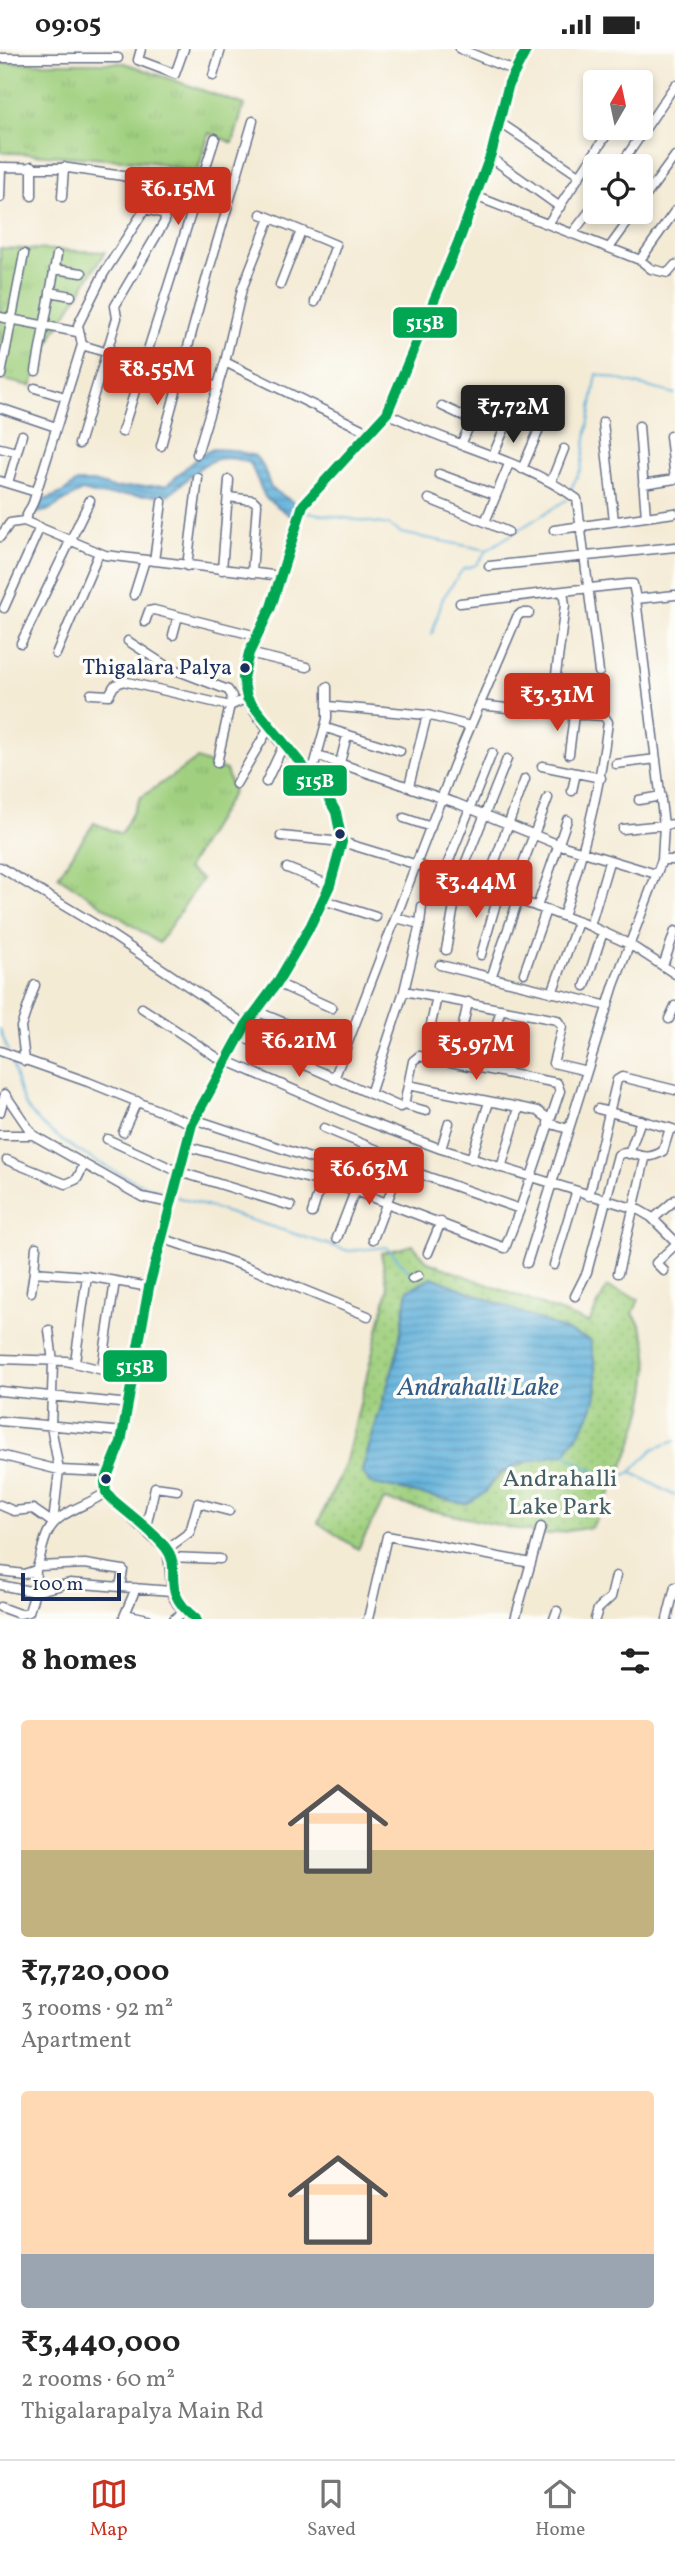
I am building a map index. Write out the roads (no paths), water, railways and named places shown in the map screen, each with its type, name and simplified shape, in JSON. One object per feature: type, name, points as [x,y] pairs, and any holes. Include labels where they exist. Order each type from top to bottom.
[{"type":"main road","points":[[196,1619],[170,1591],[168,1553],[146,1527],[106,1492],[107,1472],[124,1432],[149,1287],[177,1171],[193,1121],[246,1025],[277,983],[323,900],[342,842],[336,812],[312,774],[269,728],[247,698],[243,678],[249,653],[281,576],[303,505],[387,412],[475,196],[490,157],[515,71],[527,49]]},
{"type":"street","points":[[21,59],[23,49]]},
{"type":"street","points":[[141,49],[138,61],[175,74],[184,49]]},
{"type":"street","points":[[213,76],[221,49]]},
{"type":"street","points":[[460,49],[515,71]]},
{"type":"street","points":[[0,58],[21,59],[69,54],[118,58]]},
{"type":"street","points":[[628,154],[675,85]]},
{"type":"street","points":[[161,446],[253,121]]},
{"type":"street","points":[[499,122],[580,176]]},
{"type":"street","points":[[122,432],[215,138]]},
{"type":"street","points":[[548,224],[603,140]]},
{"type":"street","points":[[653,186],[675,156]]},
{"type":"street","points":[[490,157],[560,207]]},
{"type":"street","points":[[0,198],[0,167],[32,166],[64,167],[123,176],[195,202]]},
{"type":"street","points":[[32,166],[32,196]]},
{"type":"street","points":[[62,197],[64,167]]},
{"type":"street","points":[[475,196],[640,260],[651,269],[668,273],[675,265]]},
{"type":"street","points":[[25,519],[33,503],[82,345],[77,332],[104,274],[137,219],[149,208],[164,214],[161,229],[115,306],[117,318],[79,443]]},
{"type":"street","points":[[640,260],[675,211]]},
{"type":"street","points":[[261,214],[335,245],[315,303]]},
{"type":"street","points":[[197,454],[225,362],[242,289],[270,218]]},
{"type":"street","points":[[572,234],[583,220]]},
{"type":"street","points":[[609,248],[626,224]]},
{"type":"street","points":[[280,285],[301,231]]},
{"type":"street","points":[[1,375],[24,254]]},
{"type":"street","points":[[36,371],[57,255]]},
{"type":"street","points":[[54,269],[82,273]]},
{"type":"street","points":[[50,292],[71,296]]},
{"type":"street","points":[[0,317],[77,332]]},
{"type":"street","points":[[82,345],[107,355],[218,387]]},
{"type":"street","points":[[225,362],[368,432]]},
{"type":"street","points":[[35,388],[65,397]]},
{"type":"street","points":[[461,445],[478,405]]},
{"type":"street","points":[[442,406],[472,420]]},
{"type":"street","points":[[0,408],[56,427]]},
{"type":"street","points":[[387,412],[551,482],[577,499],[599,672]]},
{"type":"street","points":[[492,457],[508,421]]},
{"type":"street","points":[[603,422],[614,521]]},
{"type":"street","points":[[639,426],[646,517]]},
{"type":"street","points":[[522,469],[538,432]]},
{"type":"street","points":[[22,435],[4,482],[36,492]]},
{"type":"street","points":[[643,484],[675,479],[670,436]]},
{"type":"street","points":[[0,447],[16,452]]},
{"type":"street","points":[[551,482],[564,449]]},
{"type":"street","points":[[485,522],[509,464]]},
{"type":"street","points":[[439,474],[496,495]]},
{"type":"street","points":[[187,566],[198,478]]},
{"type":"street","points":[[222,570],[229,480]]},
{"type":"street","points":[[228,497],[253,500],[257,504],[252,573]]},
{"type":"street","points":[[429,499],[508,532]]},
{"type":"street","points":[[21,643],[90,500]]},
{"type":"street","points":[[134,595],[150,561],[162,502]]},
{"type":"street","points":[[554,530],[674,513]]},
{"type":"street","points":[[0,537],[10,523],[25,519],[99,553],[281,576]]},
{"type":"street","points":[[4,608],[40,527]]},
{"type":"street","points":[[489,566],[675,547]]},
{"type":"street","points":[[56,654],[99,553]]},
{"type":"street","points":[[460,603],[633,584],[664,825],[662,860],[608,1006],[527,1263]]},
{"type":"street","points":[[551,713],[565,605],[563,591]]},
{"type":"street","points":[[636,599],[675,595]]},
{"type":"street","points":[[145,622],[151,610],[257,636]]},
{"type":"street","points":[[334,1079],[470,726],[517,617],[521,613],[530,613]]},
{"type":"street","points":[[173,635],[178,616]]},
{"type":"street","points":[[128,641],[173,670],[228,690],[232,696],[217,763]]},
{"type":"street","points":[[249,653],[307,667]]},
{"type":"street","points":[[92,694],[109,695],[114,685],[123,681],[230,706],[247,698]]},
{"type":"street","points":[[312,774],[326,728],[327,687]]},
{"type":"street","points":[[480,705],[607,717],[601,778],[584,853],[563,916]]},
{"type":"street","points":[[328,706],[427,715],[470,726]]},
{"type":"street","points":[[410,786],[427,715]]},
{"type":"street","points":[[569,754],[574,715]]},
{"type":"street","points":[[236,784],[269,728]]},
{"type":"street","points":[[326,728],[400,751]]},
{"type":"street","points":[[340,763],[348,735]]},
{"type":"street","points":[[266,782],[284,744]]},
{"type":"street","points":[[443,873],[492,753]]},
{"type":"street","points":[[318,756],[410,786],[560,845],[609,862],[656,874]]},
{"type":"street","points":[[446,950],[459,879],[507,759]]},
{"type":"street","points":[[616,764],[656,759]]},
{"type":"street","points":[[542,766],[601,778]]},
{"type":"street","points":[[572,790],[576,773]]},
{"type":"street","points":[[485,888],[525,779]]},
{"type":"street","points":[[639,800],[661,796]]},
{"type":"street","points":[[491,978],[548,798]]},
{"type":"street","points":[[404,818],[431,827]]},
{"type":"street","points":[[524,973],[567,820]]},
{"type":"street","points":[[623,829],[675,824]]},
{"type":"street","points":[[281,836],[342,842],[443,873],[604,932],[629,944],[675,974]]},
{"type":"street","points":[[662,860],[675,860]]},
{"type":"street","points":[[590,926],[609,862]]},
{"type":"street","points":[[0,867],[101,928],[246,1025]]},
{"type":"street","points":[[287,868],[330,885]]},
{"type":"street","points":[[481,955],[499,893]]},
{"type":"street","points":[[323,900],[376,917]]},
{"type":"street","points":[[370,1094],[404,991],[422,906]]},
{"type":"street","points":[[396,919],[420,924]]},
{"type":"street","points":[[552,993],[579,922]]},
{"type":"street","points":[[663,967],[675,931]]},
{"type":"street","points":[[585,986],[604,932]]},
{"type":"street","points":[[440,965],[608,1006]]},
{"type":"street","points":[[277,983],[332,1008]]},
{"type":"street","points":[[20,1060],[22,1027],[35,985]]},
{"type":"street","points":[[404,991],[561,1023],[553,1063],[587,1071]]},
{"type":"street","points":[[429,1033],[437,996]]},
{"type":"street","points":[[459,1044],[468,1002]]},
{"type":"street","points":[[669,1019],[675,1006]]},
{"type":"street","points":[[142,1008],[225,1061],[361,1119],[552,1186],[632,1208],[653,1219],[675,1243],[656,1263],[664,1271]]},
{"type":"street","points":[[489,1051],[501,1009]]},
{"type":"street","points":[[256,1011],[324,1039]]},
{"type":"street","points":[[240,1036],[400,1107],[404,1105],[426,1111]]},
{"type":"street","points":[[2,1052],[193,1121],[393,1186]]},
{"type":"street","points":[[185,1146],[355,1191],[505,1248],[560,1091],[557,1083],[419,1056],[413,1061],[404,1105]]},
{"type":"street","points":[[589,1196],[617,1080],[622,1077],[675,1090]]},
{"type":"street","points":[[408,1085],[538,1111],[548,1121],[565,1128]]},
{"type":"street","points":[[0,1112],[5,1094],[33,1135],[142,1197],[171,1197]]},
{"type":"street","points":[[123,1132],[136,1101]]},
{"type":"street","points":[[471,1159],[489,1102]]},
{"type":"street","points":[[501,1168],[519,1108]]},
{"type":"street","points":[[575,1296],[587,1272],[618,1155],[629,1154],[645,1159],[663,1151],[672,1129],[598,1109]]},
{"type":"street","points":[[629,1154],[641,1119]]},
{"type":"street","points":[[441,1149],[449,1123]]},
{"type":"street","points":[[324,1128],[402,1160],[373,1239]]},
{"type":"street","points":[[0,1135],[33,1135]]},
{"type":"street","points":[[107,1139],[177,1171],[291,1206]]},
{"type":"street","points":[[618,1273],[645,1159]]},
{"type":"street","points":[[7,1160],[66,1184],[73,1183],[84,1165]]},
{"type":"street","points":[[400,1167],[520,1209]]},
{"type":"street","points":[[312,1213],[323,1182]]},
{"type":"street","points":[[337,1238],[355,1191]]},
{"type":"street","points":[[554,1265],[576,1193]]},
{"type":"street","points":[[653,1219],[675,1200]]},
{"type":"street","points":[[428,1253],[441,1222]]},
{"type":"street","points":[[161,1238],[250,1268],[368,1316]]},
{"type":"street","points":[[31,1292],[36,1247]]},
{"type":"street","points":[[33,1272],[87,1276],[149,1287]]},
{"type":"street","points":[[75,1363],[87,1276]]},
{"type":"street","points":[[103,1368],[115,1281]]},
{"type":"street","points":[[0,1607],[27,1616],[35,1592],[41,1548],[53,1523],[59,1470],[51,1426],[53,1362],[49,1330]]},
{"type":"street","points":[[0,1359],[75,1363],[135,1378]]},
{"type":"street","points":[[0,1391],[130,1404]]},
{"type":"street","points":[[0,1421],[124,1432]]},
{"type":"street","points":[[0,1455],[59,1470],[107,1472]]},
{"type":"street","points":[[146,1527],[155,1487],[177,1490]]},
{"type":"street","points":[[53,1523],[106,1492]]},
{"type":"street","points":[[168,1553],[190,1532],[198,1503],[229,1511]]},
{"type":"street","points":[[0,1504],[14,1511],[33,1509],[53,1523]]},
{"type":"street","points":[[515,1619],[541,1527]]},
{"type":"street","points":[[368,1619],[387,1536],[531,1563]]},
{"type":"street","points":[[168,1553],[219,1559]]},
{"type":"street","points":[[0,1571],[24,1574],[37,1568],[85,1564],[123,1570],[120,1587]]},
{"type":"street","points":[[595,1619],[598,1609],[611,1597],[616,1576]]},
{"type":"street","points":[[0,1585],[35,1592],[70,1583],[170,1591]]},
{"type":"street","points":[[667,1619],[675,1587]]},
{"type":"street","points":[[136,1588],[124,1616],[148,1619]]},
{"type":"street","points":[[174,1619],[186,1610]]},
{"type":"water","points":[[213,449],[233,450],[255,456],[263,466],[271,488],[298,505],[292,517],[265,497],[250,463],[224,458],[204,465],[168,495],[97,495],[82,491],[47,511],[32,514],[34,504],[62,493],[77,482],[94,482],[114,488],[167,485],[200,455]]},
{"type":"water","name":"Andrahalli Lake","points":[[432,1277],[590,1340],[594,1360],[597,1389],[595,1400],[585,1424],[565,1454],[521,1463],[498,1474],[484,1493],[466,1504],[370,1483],[362,1471],[397,1354],[408,1290]]},
{"type":"waterway","points":[[571,489],[581,468],[597,374],[675,394]]},
{"type":"waterway","points":[[432,634],[443,598],[463,569],[476,565],[487,550],[566,500]]},
{"type":"waterway","points":[[306,512],[389,525],[401,533],[487,550]]},
{"type":"waterway","points":[[0,1029],[8,1051]]},
{"type":"waterway","points":[[11,1059],[23,1101],[52,1133],[112,1170],[168,1194]]},
{"type":"waterway","points":[[177,1197],[349,1251],[387,1247],[413,1276]]},
{"type":"waterway","points":[[631,1472],[653,1449],[675,1441]]},
{"type":"waterway","points":[[564,1453],[605,1475],[631,1472],[675,1496]]},
{"type":"place","name":"Thigalara Palya","points":[[245,668]]},
{"type":"park label","name":"Andrahalli Lake Park","points":[[560,1494]]}]
